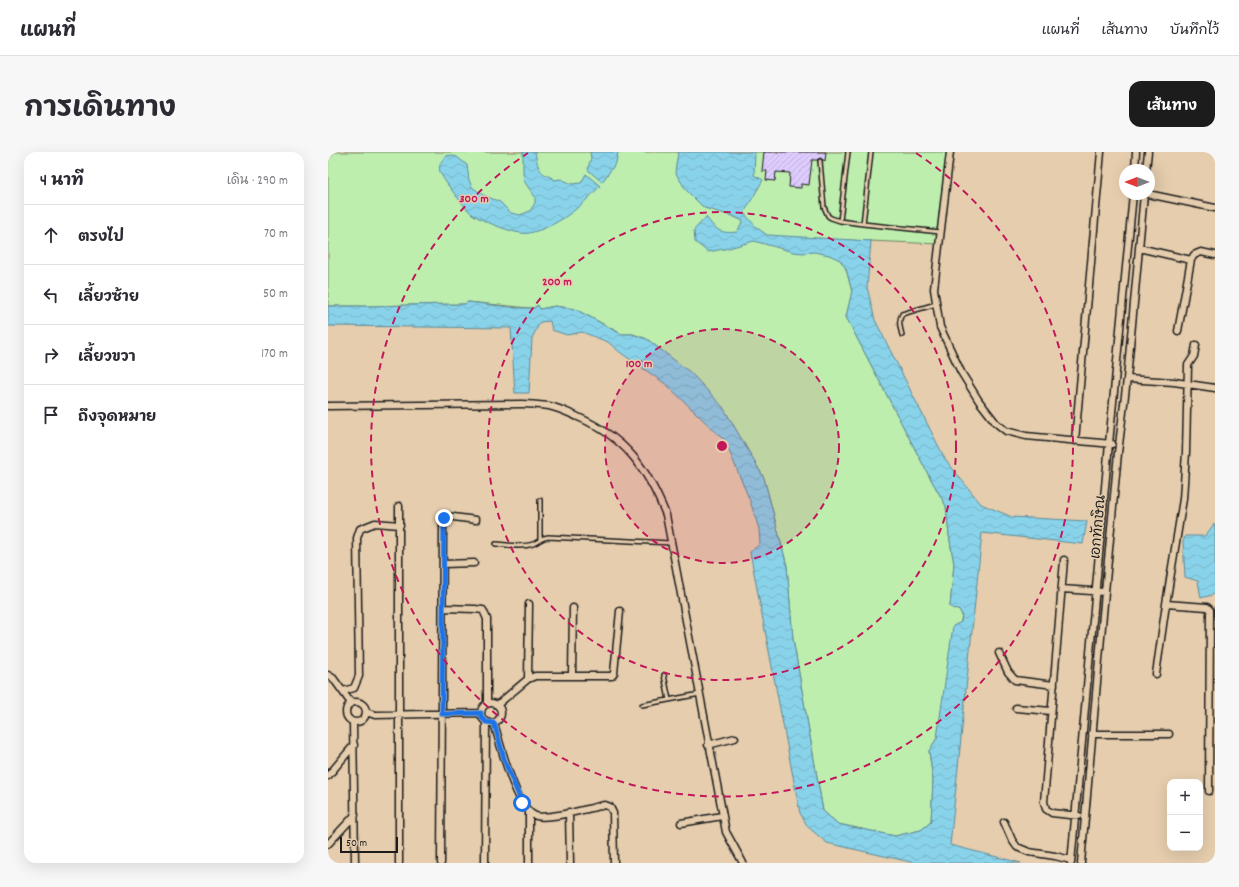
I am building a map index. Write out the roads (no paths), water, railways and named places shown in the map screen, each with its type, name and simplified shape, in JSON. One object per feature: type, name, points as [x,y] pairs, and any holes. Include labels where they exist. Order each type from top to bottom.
[{"type":"street","points":[[950,152],[935,283],[936,304],[940,326],[961,372],[979,401],[996,423],[1006,431],[1018,435],[1119,445]]},
{"type":"street","points":[[1075,441],[1101,152]]},
{"type":"street","points":[[1135,164],[1136,152]]},
{"type":"street","points":[[1147,164],[1148,152]]},
{"type":"street","points":[[1155,195],[1215,208]]},
{"type":"street","points":[[1004,822],[1012,840],[1017,847],[1029,852],[1055,856],[1071,862],[1132,200]]},
{"type":"street","name":"เอกทักษิณ","points":[[1081,863],[1105,592],[1143,200]]},
{"type":"street","points":[[1139,248],[1191,260]]},
{"type":"street","points":[[1178,331],[1191,260],[1194,254],[1198,252],[1215,255]]},
{"type":"street","points":[[1156,674],[1183,499],[1188,365],[1194,356],[1196,345]]},
{"type":"street","points":[[1127,378],[1215,388]]},
{"type":"street","points":[[328,406],[522,404],[550,406],[602,428],[635,457],[657,493],[666,515],[722,816],[726,832],[743,863]]},
{"type":"street","points":[[399,506],[399,863]]},
{"type":"street","points":[[441,863],[444,518],[446,516],[450,516],[476,520]]},
{"type":"street","points":[[343,691],[354,688],[359,676],[357,538],[360,529],[375,523],[400,525]]},
{"type":"street","points":[[1064,560],[1044,802],[1046,809],[1052,813],[1085,816]]},
{"type":"street","points":[[443,564],[474,563]]},
{"type":"street","points":[[1062,589],[1105,592]]},
{"type":"street","points":[[528,678],[529,604]]},
{"type":"street","points":[[1166,604],[1207,607],[1210,610],[1212,711],[1209,790]]},
{"type":"street","points":[[443,608],[483,610],[485,614],[487,704]]},
{"type":"street","points":[[572,608],[572,675]]},
{"type":"street","points":[[497,705],[528,678],[535,676],[612,676],[614,674],[620,611]]},
{"type":"street","points":[[999,653],[1008,672],[1015,680],[1054,685]]},
{"type":"street","points":[[328,675],[333,678],[351,703]]},
{"type":"street","points":[[366,712],[363,719],[354,722],[348,719],[346,708],[351,703],[357,702],[361,703],[366,712],[375,715],[481,713]]},
{"type":"street","points":[[487,704],[497,705],[501,712],[500,719],[494,723],[486,722],[481,717],[482,709],[487,704]]},
{"type":"street","points":[[1016,708],[1051,711]]},
{"type":"street","points":[[354,722],[355,863]]},
{"type":"street","points":[[485,863],[486,722]]},
{"type":"street","points":[[494,723],[505,762],[522,803],[529,813],[537,816],[550,816],[605,805],[610,807],[613,813],[614,863]]},
{"type":"street","points":[[1092,734],[1168,734]]},
{"type":"street","points":[[708,745],[735,738]]},
{"type":"street","points":[[328,776],[354,745]]},
{"type":"street","points":[[569,812],[570,863]]},
{"type":"street","points":[[529,813],[529,863]]},
{"type":"street","points":[[328,844],[355,815]]},
{"type":"street","points":[[682,823],[722,816]]},
{"type":"lane","points":[[840,221],[848,152]]},
{"type":"lane","points":[[863,224],[871,152]]},
{"type":"lane","points":[[820,161],[825,212],[831,218],[840,221],[863,224],[942,232]]},
{"type":"lane","points":[[902,335],[899,323],[902,314],[936,304]]},
{"type":"lane","points":[[540,500],[540,539]]},
{"type":"lane","points":[[496,544],[526,545],[536,543],[540,539],[548,537],[671,543]]},
{"type":"lane","points":[[664,675],[669,700]]},
{"type":"lane","points":[[642,705],[700,694]]},
{"type":"water","points":[[523,152],[535,152],[537,162],[542,172],[554,180],[561,179],[572,184],[581,183],[586,174],[600,186],[577,209],[559,221],[539,230],[524,233],[500,227],[472,214],[454,194],[440,172],[440,164],[444,158],[449,155],[457,157],[467,165],[469,180],[472,187],[483,195],[500,202],[511,213],[520,215],[530,211],[535,203],[535,197],[524,181]]},
{"type":"water","points":[[590,152],[618,152],[616,163],[602,182],[589,171],[588,168],[591,158]]},
{"type":"water","points":[[678,152],[755,152],[754,175],[763,180],[744,213],[756,227],[767,235],[871,241],[867,287],[875,320],[945,459],[981,504],[1012,517],[1087,521],[1083,544],[982,533],[950,845],[1021,863],[915,863],[827,843],[808,827],[800,813],[750,552],[760,544],[759,529],[750,501],[725,441],[667,385],[621,353],[608,342],[582,332],[567,335],[552,330],[550,321],[540,322],[532,338],[529,393],[515,393],[511,328],[328,326],[328,306],[465,304],[468,302],[518,308],[533,308],[538,305],[540,309],[555,306],[575,309],[621,334],[632,334],[647,339],[691,373],[723,407],[764,478],[787,566],[793,639],[823,811],[838,824],[895,836],[921,830],[931,822],[933,780],[929,751],[937,738],[953,626],[961,622],[962,615],[960,611],[950,607],[954,564],[946,506],[846,317],[852,291],[846,269],[840,260],[829,255],[814,252],[793,252],[754,241],[708,252],[695,242],[694,230],[706,217],[722,232],[737,232],[743,221],[732,216],[704,208],[686,190],[675,172]]},
{"type":"water","points":[[1214,524],[1215,594],[1201,598],[1198,581],[1185,577],[1183,542],[1185,536],[1205,536]]}]
